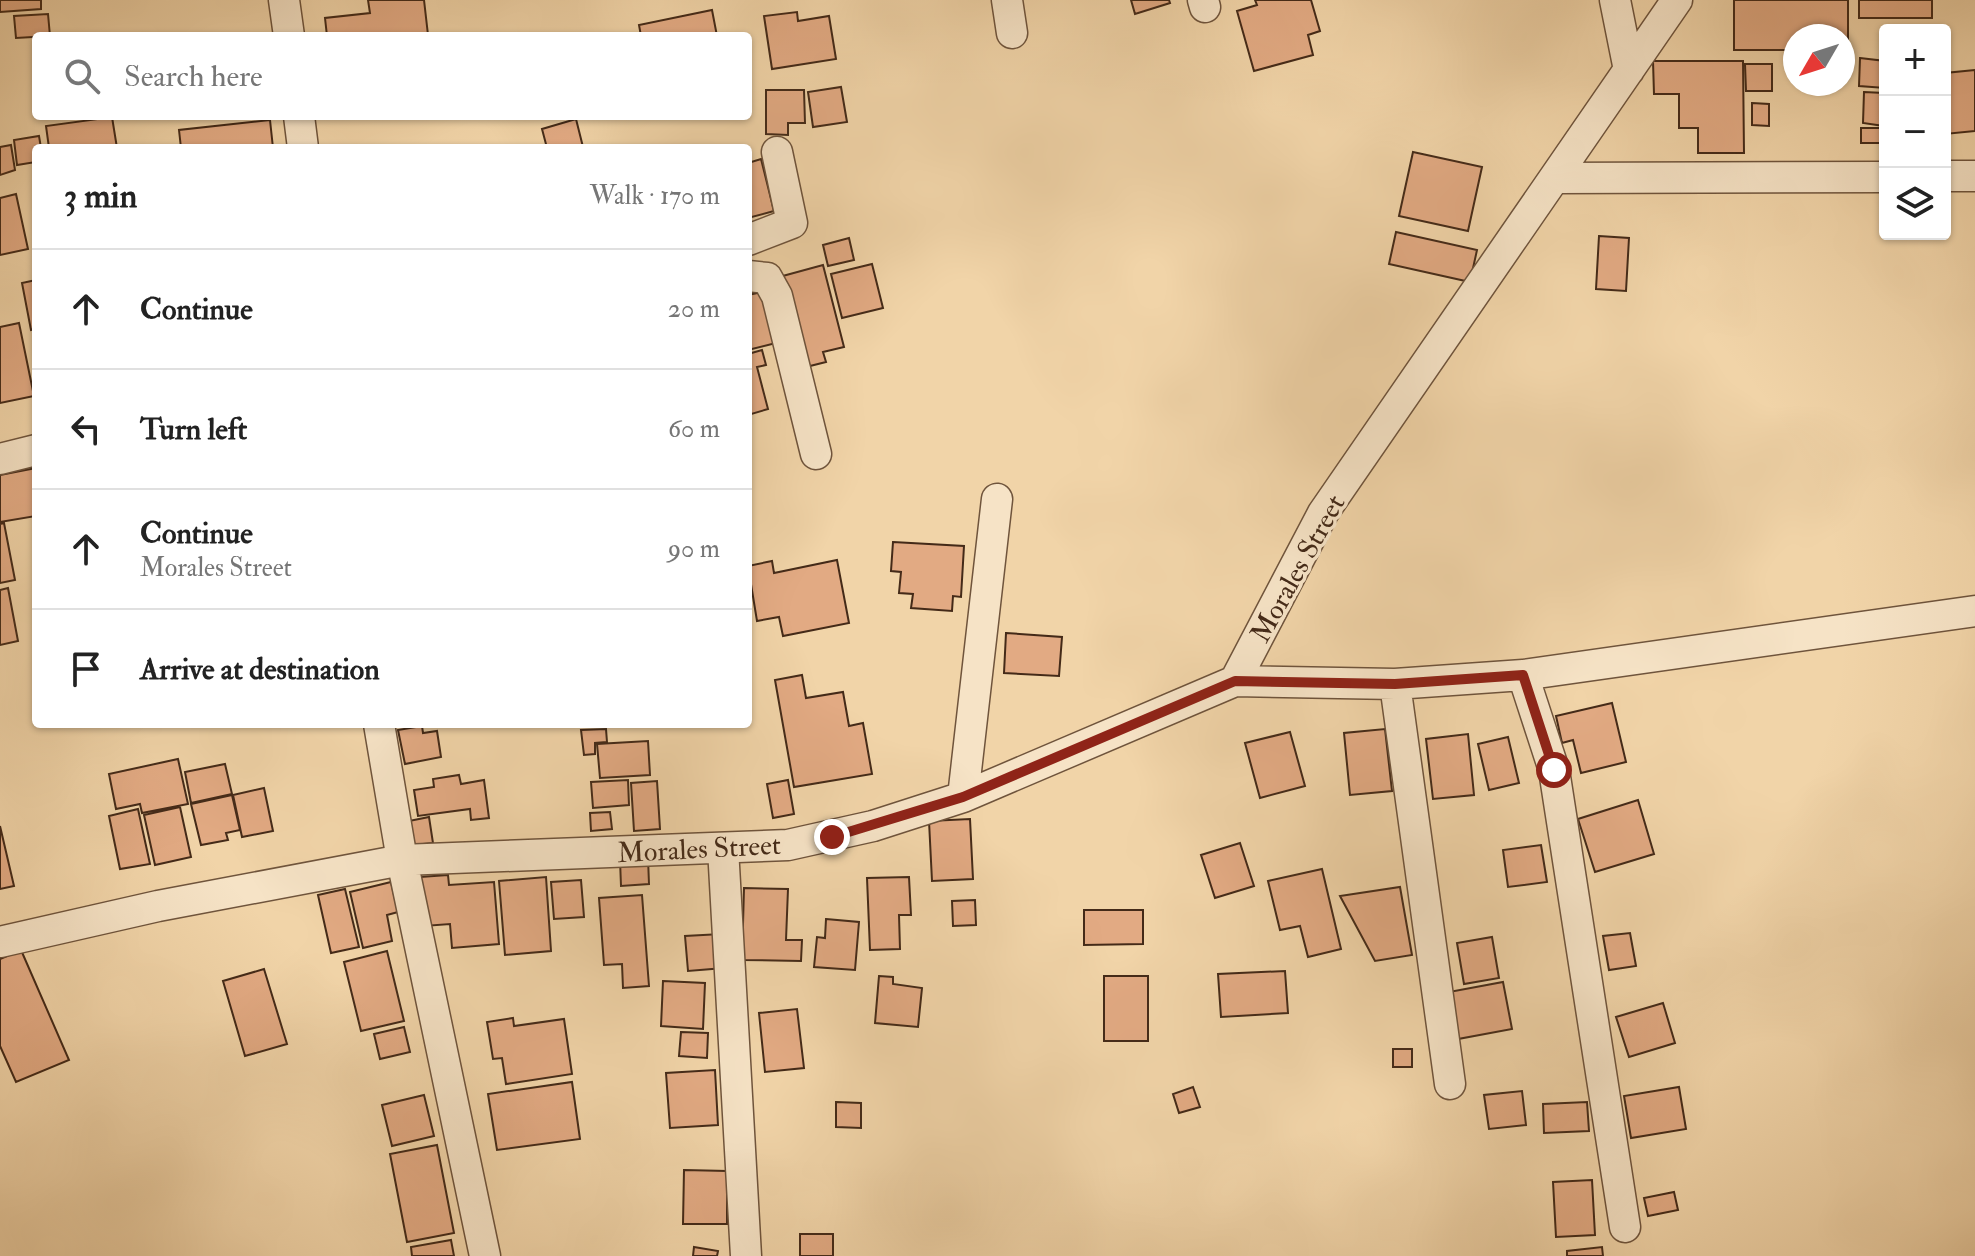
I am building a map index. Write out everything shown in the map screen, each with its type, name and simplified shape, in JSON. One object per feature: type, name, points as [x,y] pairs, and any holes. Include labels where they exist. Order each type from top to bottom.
[{"type":"street","points":[[284,0],[288,32]]},
{"type":"street","points":[[1007,0],[1012,33]]},
{"type":"street","points":[[1615,0],[1629,70]]},
{"type":"street","name":"Morales Street","points":[[0,942],[158,906],[402,860],[788,845],[832,837],[963,797],[1235,681],[1323,513],[1677,0]]},
{"type":"street","points":[[300,120],[302,144]]},
{"type":"street","points":[[752,238],[792,223],[777,152]]},
{"type":"street","points":[[1951,176],[1975,176]]},
{"type":"street","points":[[1556,178],[1879,177]]},
{"type":"street","points":[[752,276],[767,278],[777,296],[816,454]]},
{"type":"street","points":[[0,459],[32,451]]},
{"type":"street","points":[[963,797],[997,499]]},
{"type":"street","points":[[1235,681],[1395,684],[1523,675],[1975,611]]},
{"type":"street","points":[[1523,675],[1554,770],[1625,1227]]},
{"type":"street","points":[[1395,684],[1450,1084]]},
{"type":"street","points":[[380,728],[402,860],[485,1256]]},
{"type":"street","points":[[723,848],[746,1256]]},
{"type":"building","points":[[0,0],[41,0],[41,9],[0,12]]},
{"type":"building","points":[[368,0],[424,0],[428,32],[327,32],[325,18],[370,13]]},
{"type":"building","points":[[1131,0],[1169,0],[1170,3],[1135,14]]},
{"type":"building","points":[[1255,0],[1311,0],[1320,31],[1308,35],[1313,55],[1254,71],[1237,11],[1257,5]]},
{"type":"building","points":[[1734,0],[1848,0],[1848,24],[1783,24],[1783,50],[1734,50]]},
{"type":"building","points":[[1859,0],[1932,0],[1932,18],[1859,18]]},
{"type":"building","points":[[712,10],[716,32],[640,32],[639,25]]},
{"type":"building","points":[[797,12],[798,21],[829,16],[836,59],[772,69],[764,16]]},
{"type":"building","points":[[48,14],[50,32],[32,32],[32,37],[16,38],[14,16]]},
{"type":"building","points":[[1860,58],[1879,60],[1879,88],[1859,86]]},
{"type":"building","points":[[1653,61],[1743,61],[1744,153],[1698,153],[1698,128],[1679,128],[1679,94],[1654,94]]},
{"type":"building","points":[[1745,64],[1772,64],[1772,91],[1746,91]]},
{"type":"building","points":[[1975,70],[1975,131],[1951,133],[1951,72]]},
{"type":"building","points":[[841,87],[847,122],[813,127],[808,92]]},
{"type":"building","points":[[766,90],[804,90],[805,123],[788,123],[788,135],[766,134]]},
{"type":"building","points":[[1864,92],[1879,93],[1879,125],[1863,123]]},
{"type":"building","points":[[1752,103],[1769,104],[1769,126],[1752,125]]},
{"type":"building","points":[[112,120],[116,144],[48,144],[46,126]]},
{"type":"building","points":[[270,120],[273,144],[181,144],[179,130]]},
{"type":"building","points":[[576,120],[582,144],[546,144],[542,129]]},
{"type":"building","points":[[1861,128],[1879,128],[1879,143],[1861,143]]},
{"type":"building","points":[[39,136],[40,144],[32,144],[32,163],[17,165],[14,140]]},
{"type":"building","points":[[11,145],[15,170],[0,175],[0,147]]},
{"type":"building","points":[[1413,152],[1482,167],[1468,231],[1399,216]]},
{"type":"building","points":[[761,159],[774,211],[752,217],[752,162]]},
{"type":"building","points":[[16,194],[28,249],[0,255],[0,198]]},
{"type":"building","points":[[1396,232],[1477,250],[1470,282],[1389,264]]},
{"type":"building","points":[[1599,236],[1629,238],[1626,291],[1596,289]]},
{"type":"building","points":[[849,238],[854,260],[828,266],[823,245]]},
{"type":"building","points":[[872,264],[883,308],[842,318],[831,274]]},
{"type":"building","points":[[823,265],[844,347],[823,352],[826,362],[802,368],[779,277]]},
{"type":"building","points":[[32,281],[32,330],[31,330],[22,283]]},
{"type":"building","points":[[762,292],[776,343],[752,349],[752,294]]},
{"type":"building","points":[[19,323],[32,396],[0,403],[0,327]]},
{"type":"building","points":[[762,350],[766,365],[757,367],[768,409],[752,414],[752,353]]},
{"type":"building","points":[[32,469],[32,517],[0,522],[0,475]]},
{"type":"building","points":[[4,523],[15,580],[0,583],[0,524]]},
{"type":"building","points":[[893,542],[964,546],[961,597],[953,596],[952,611],[911,608],[913,594],[899,593],[901,572],[891,571]]},
{"type":"building","points":[[837,560],[849,623],[783,636],[779,617],[757,621],[752,565],[772,561],[774,573]]},
{"type":"building","points":[[8,588],[18,641],[0,645],[0,590]]},
{"type":"building","points":[[1006,633],[1062,637],[1059,676],[1004,673]]},
{"type":"building","points":[[802,675],[806,698],[843,692],[849,726],[863,723],[872,774],[794,787],[775,680]]},
{"type":"building","points":[[1612,703],[1626,762],[1581,773],[1573,740],[1562,743],[1556,716]]},
{"type":"building","points":[[422,728],[423,733],[437,731],[441,757],[405,764],[398,730]]},
{"type":"building","points":[[606,729],[607,742],[595,743],[595,754],[584,755],[581,730]]},
{"type":"building","points":[[1385,729],[1392,791],[1350,795],[1344,733]]},
{"type":"building","points":[[1290,732],[1305,786],[1260,798],[1245,743]]},
{"type":"building","points":[[1468,734],[1474,795],[1433,799],[1426,739]]},
{"type":"building","points":[[1508,737],[1519,783],[1489,790],[1478,744]]},
{"type":"building","points":[[648,741],[650,775],[600,778],[597,744]]},
{"type":"building","points":[[178,759],[188,804],[142,813],[140,804],[116,809],[109,774]]},
{"type":"building","points":[[225,764],[232,794],[191,803],[185,772]]},
{"type":"building","points":[[459,775],[461,784],[484,780],[489,818],[471,820],[470,809],[418,816],[414,790],[434,787],[433,779]]},
{"type":"building","points":[[628,780],[629,805],[593,808],[591,782]]},
{"type":"building","points":[[788,780],[794,814],[773,818],[767,784]]},
{"type":"building","points":[[657,781],[660,829],[634,831],[631,783]]},
{"type":"building","points":[[264,788],[273,831],[242,837],[233,795]]},
{"type":"building","points":[[232,795],[240,830],[226,833],[228,840],[201,845],[191,804]]},
{"type":"building","points":[[1638,800],[1654,854],[1595,872],[1578,819]]},
{"type":"building","points":[[180,807],[191,857],[155,865],[144,815]]},
{"type":"building","points":[[138,809],[150,864],[120,869],[109,816]]},
{"type":"building","points":[[610,812],[612,829],[591,831],[590,813]]},
{"type":"building","points":[[429,817],[433,843],[413,845],[409,821]]},
{"type":"building","points":[[970,819],[973,879],[932,881],[929,821]]},
{"type":"building","points":[[0,826],[14,886],[0,889]]},
{"type":"building","points":[[1240,843],[1254,886],[1215,898],[1201,855]]},
{"type":"building","points":[[1541,845],[1547,882],[1508,887],[1503,850]]},
{"type":"building","points":[[648,858],[649,884],[621,886],[620,860]]},
{"type":"building","points":[[1322,869],[1341,949],[1308,957],[1300,926],[1280,930],[1268,881]]},
{"type":"building","points":[[448,875],[449,885],[494,882],[499,944],[452,948],[450,924],[424,926],[420,877]]},
{"type":"building","points":[[546,877],[551,951],[505,955],[499,881]]},
{"type":"building","points":[[909,877],[911,915],[899,915],[900,949],[870,950],[867,878]]},
{"type":"building","points":[[581,880],[584,917],[554,919],[551,882]]},
{"type":"building","points":[[391,882],[398,912],[387,915],[392,941],[363,948],[350,892]]},
{"type":"building","points":[[1400,887],[1412,955],[1375,961],[1340,896]]},
{"type":"building","points":[[744,888],[788,889],[786,940],[802,940],[801,961],[742,960]]},
{"type":"building","points":[[345,889],[359,947],[331,953],[318,895]]},
{"type":"building","points":[[642,895],[649,986],[623,988],[622,964],[604,965],[599,898]]},
{"type":"building","points":[[975,900],[976,925],[953,926],[952,901]]},
{"type":"building","points":[[1084,910],[1143,910],[1143,944],[1084,945]]},
{"type":"building","points":[[826,919],[859,922],[855,970],[814,967],[817,937],[825,938]]},
{"type":"building","points":[[1630,933],[1636,966],[1609,970],[1603,936]]},
{"type":"building","points":[[721,934],[724,968],[688,971],[685,936]]},
{"type":"building","points":[[1492,937],[1499,978],[1464,984],[1457,943]]},
{"type":"building","points":[[21,950],[69,1060],[16,1082],[0,1046],[0,959]]},
{"type":"building","points":[[387,951],[404,1021],[361,1031],[344,962]]},
{"type":"building","points":[[264,969],[287,1044],[245,1056],[223,981]]},
{"type":"building","points":[[1285,971],[1288,1013],[1221,1017],[1218,974]]},
{"type":"building","points":[[879,976],[893,977],[893,984],[922,988],[918,1027],[875,1023]]},
{"type":"building","points":[[1104,976],[1148,976],[1148,1041],[1104,1041]]},
{"type":"building","points":[[663,981],[705,983],[703,1029],[661,1026]]},
{"type":"building","points":[[1503,982],[1512,1029],[1458,1039],[1449,992]]},
{"type":"building","points":[[1663,1003],[1675,1043],[1629,1057],[1616,1017]]},
{"type":"building","points":[[797,1009],[804,1068],[765,1072],[759,1013]]},
{"type":"building","points":[[513,1018],[514,1026],[564,1019],[572,1074],[506,1084],[502,1058],[493,1059],[487,1022]]},
{"type":"building","points":[[404,1027],[410,1052],[380,1059],[374,1034]]},
{"type":"building","points":[[681,1032],[708,1033],[707,1058],[679,1056]]},
{"type":"building","points":[[1393,1049],[1412,1049],[1412,1067],[1393,1067]]},
{"type":"building","points":[[715,1070],[718,1125],[670,1128],[666,1073]]},
{"type":"building","points":[[572,1082],[580,1139],[497,1150],[488,1094]]},
{"type":"building","points":[[1193,1087],[1200,1107],[1179,1113],[1173,1094]]},
{"type":"building","points":[[1679,1087],[1686,1129],[1631,1138],[1624,1096]]},
{"type":"building","points":[[1522,1091],[1526,1125],[1489,1129],[1484,1095]]},
{"type":"building","points":[[424,1095],[434,1136],[392,1146],[382,1105]]},
{"type":"building","points":[[836,1102],[861,1103],[861,1128],[836,1127]]},
{"type":"building","points":[[1587,1102],[1589,1131],[1544,1133],[1543,1104]]},
{"type":"building","points":[[437,1145],[454,1233],[407,1242],[390,1154]]},
{"type":"building","points":[[684,1170],[727,1171],[727,1224],[683,1224]]},
{"type":"building","points":[[1592,1180],[1595,1235],[1556,1237],[1553,1182]]},
{"type":"building","points":[[1674,1192],[1678,1210],[1648,1216],[1644,1198]]},
{"type":"building","points":[[800,1234],[833,1234],[833,1256],[800,1256]]},
{"type":"building","points":[[451,1240],[454,1256],[412,1256],[411,1247]]},
{"type":"building","points":[[694,1247],[718,1251],[717,1256],[693,1256]]},
{"type":"building","points":[[1602,1247],[1603,1256],[1567,1256],[1567,1251]]},
{"type":"route","points":[[832,837],[963,797],[1184,706],[1235,681],[1395,684],[1523,675],[1554,770]]}]
